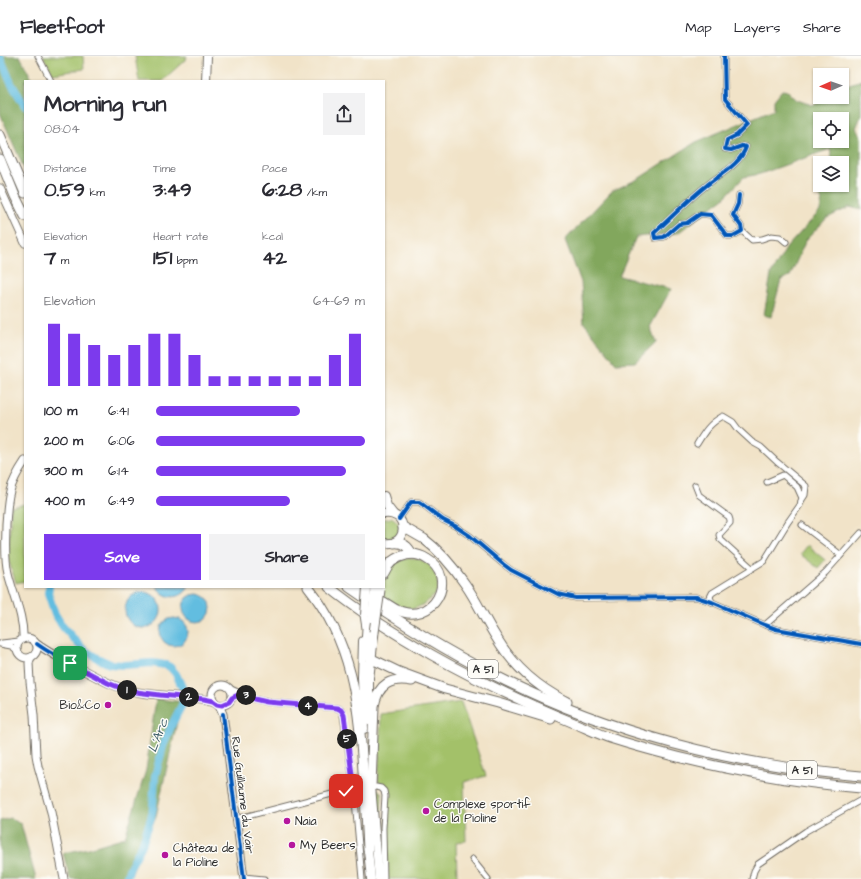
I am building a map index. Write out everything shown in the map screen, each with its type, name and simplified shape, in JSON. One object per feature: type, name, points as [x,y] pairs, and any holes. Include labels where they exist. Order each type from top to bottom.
[{"type":"highway","points":[[0,135],[24,191]]},
{"type":"highway","points":[[0,159],[24,214]]},
{"type":"highway","points":[[399,520],[424,539],[449,563],[466,585],[504,650],[511,660],[527,676],[536,684],[556,696],[628,730]]},
{"type":"highway","points":[[388,544],[400,543],[405,545],[412,554]]},
{"type":"highway","points":[[362,588],[400,612],[409,614],[424,611],[437,601],[440,593],[440,574],[435,565],[429,560],[412,554],[403,556],[395,559],[389,564],[385,571]]},
{"type":"highway","points":[[309,588],[318,600],[333,627],[345,655],[351,676],[361,736],[368,850]]},
{"type":"highway","name":"A 51","points":[[330,588],[401,636],[465,673],[537,708],[603,736],[653,751],[724,768],[797,781],[861,788]]},
{"type":"highway","name":"A 51","points":[[350,588],[408,627],[497,677],[567,707],[628,730],[687,747],[763,763],[798,769],[861,776]]},
{"type":"highway","points":[[369,629],[378,588]]},
{"type":"highway","points":[[365,615],[369,629],[369,675]]},
{"type":"highway","points":[[370,657],[399,672],[445,689]]},
{"type":"highway","points":[[374,786],[374,706],[379,692],[389,683],[394,681],[405,680],[445,689],[515,708],[603,736]]},
{"type":"main road","points":[[206,80],[207,56]]},
{"type":"main road","points":[[210,56],[210,80]]},
{"type":"main road","points":[[0,188],[24,240]]},
{"type":"main road","points":[[24,463],[12,484],[9,493],[5,552],[8,572],[23,625],[24,639],[17,648],[30,682]]},
{"type":"main road","points":[[385,499],[387,506],[399,520],[403,532],[398,540],[388,544]]},
{"type":"main road","points":[[385,514],[390,514],[399,520]]},
{"type":"main road","points":[[365,615],[367,588]]},
{"type":"main road","points":[[369,629],[362,651],[362,677],[368,850],[371,879]]},
{"type":"main road","points":[[24,639],[36,641],[37,644],[49,652],[118,687],[136,692],[199,698],[223,702]]},
{"type":"main road","points":[[37,644],[37,650],[29,664],[36,755],[51,812],[64,879]]},
{"type":"main road","points":[[20,654],[27,658],[49,652]]},
{"type":"main road","points":[[369,675],[368,712],[379,879]]},
{"type":"main road","points":[[199,698],[212,692],[214,687],[219,684],[226,685],[232,692],[223,702]]},
{"type":"main road","points":[[212,692],[211,695],[223,702]]},
{"type":"main road","name":"Rue Guillaume du Vair","points":[[223,702],[223,714],[244,878]]},
{"type":"street","points":[[38,56],[50,80]]},
{"type":"street","points":[[724,56],[725,99],[747,124],[737,135],[727,140],[725,149],[731,150],[742,146],[746,147],[744,155],[729,169],[707,184],[654,233],[656,238],[664,237],[679,224],[687,223],[700,214],[711,215],[728,236],[733,236],[742,231]]},
{"type":"street","points":[[739,195],[738,204],[733,215],[741,226],[742,231],[752,240],[771,236],[780,237],[786,242]]},
{"type":"street","points":[[697,444],[709,426],[723,416],[733,422],[752,442],[761,447],[806,486],[806,495],[764,561],[712,593],[710,597],[712,602]]},
{"type":"street","points":[[767,482],[783,475],[797,487],[802,498],[801,502]]},
{"type":"street","points":[[695,486],[699,495],[729,517],[730,523],[719,536],[720,539],[752,568]]},
{"type":"street","points":[[399,520],[411,502],[419,502],[443,520],[470,536],[511,570],[558,594],[576,598],[696,597],[712,602],[765,626],[861,644]]},
{"type":"street","points":[[802,525],[841,555]]},
{"type":"street","points":[[765,626],[826,572],[861,533]]},
{"type":"street","points":[[0,643],[24,639]]},
{"type":"street","points":[[0,643],[11,646],[20,654]]},
{"type":"street","points":[[231,689],[254,699],[267,702],[337,708],[341,710],[344,715],[357,788],[362,879]]},
{"type":"street","points":[[223,702],[238,695],[244,694]]},
{"type":"street","points":[[374,786],[381,788],[384,791],[384,879]]},
{"type":"street","points":[[236,819],[357,788]]},
{"type":"street","points":[[752,879],[758,864],[806,831],[861,800]]},
{"type":"street","points":[[472,859],[488,879]]},
{"type":"street","points":[[244,878],[264,879]]},
{"type":"green space","points":[[0,56],[20,56],[32,80],[24,80],[24,169],[0,113]]},
{"type":"green space","points":[[43,56],[83,56],[84,69],[53,74]]},
{"type":"green space","points":[[135,56],[187,56],[185,60],[163,80],[139,80]]},
{"type":"green space","points":[[861,80],[861,116],[856,128],[861,138],[861,210],[850,207],[827,218],[806,240],[790,276],[781,280],[771,317],[764,315],[771,274],[787,247],[820,211],[822,200],[818,192],[849,192],[849,156],[832,156],[830,149],[760,174],[744,177],[724,198],[678,233],[636,237],[619,276],[671,289],[650,327],[656,342],[635,362],[616,363],[584,323],[581,282],[565,240],[612,191],[638,179],[696,142],[774,109],[774,100],[782,90],[788,91],[797,100],[812,105],[849,104],[849,84]]},
{"type":"green space","points":[[24,504],[24,581],[16,583],[8,559],[11,507]]},
{"type":"green space","points":[[391,517],[395,519],[399,524],[399,530],[394,539],[385,540],[385,519],[389,519]]},
{"type":"green space","points":[[807,545],[825,560],[818,568],[800,554]]},
{"type":"green space","points":[[408,558],[420,559],[430,565],[436,576],[438,584],[436,594],[427,602],[412,609],[399,606],[383,598],[387,572],[399,561]]},
{"type":"green space","points":[[156,699],[184,702],[177,722],[156,816],[129,879],[70,879],[63,853],[89,848],[125,837],[146,770]]},
{"type":"green space","name":"Complexe sportif de la Pioline","points":[[461,702],[486,776],[464,782],[466,841],[456,842],[457,879],[387,879],[387,788],[378,782],[381,714]]},
{"type":"green space","points":[[376,789],[381,792],[382,796],[380,830],[382,873],[377,829]]},
{"type":"green space","points":[[10,818],[21,824],[36,879],[0,879],[0,821]]},
{"type":"water","points":[[158,588],[188,588],[182,594],[173,597],[160,591]]},
{"type":"water","points":[[147,592],[156,597],[160,603],[160,617],[156,623],[147,628],[139,628],[130,623],[126,617],[125,606],[130,597],[136,593]]},
{"type":"water","points":[[197,594],[203,595],[207,598],[210,602],[210,614],[207,618],[203,621],[197,622],[191,621],[187,618],[184,614],[183,608],[184,602],[187,598],[191,595]]},
{"type":"water","points":[[174,618],[180,619],[184,622],[187,626],[187,638],[184,642],[180,645],[174,646],[168,645],[164,642],[161,638],[160,632],[161,626],[164,622],[168,619]]},
{"type":"waterway","name":"L'Arc","points":[[0,57],[11,83],[24,104]]},
{"type":"waterway","name":"L'Arc","points":[[49,588],[48,593],[55,614],[63,627],[83,649],[110,664],[125,665],[152,663],[166,665],[176,674],[182,687],[183,703],[164,743],[155,776],[151,818],[142,845],[130,867],[126,879]]},
{"type":"cycle path","points":[[724,56],[725,99],[747,125],[737,135],[727,140],[725,149],[731,150],[742,146],[746,147],[739,159],[729,169],[700,191],[654,233],[655,238],[664,237],[679,224],[687,223],[700,214],[711,215],[727,236],[733,236],[742,231],[741,226],[733,215],[738,204],[739,195]]},
{"type":"cycle path","points":[[399,519],[411,502],[419,502],[443,520],[470,536],[511,570],[558,594],[576,598],[696,597],[712,602],[776,629],[861,644]]},
{"type":"cycle path","points":[[37,644],[67,662],[123,689],[176,697],[200,698]]},
{"type":"cycle path","points":[[223,714],[244,879]]},
{"type":"place","name":"Bio&Co","points":[[108,705]]},
{"type":"place","name":"Complexe sportif de la Pioline","points":[[426,811]]},
{"type":"place","name":"Naia","points":[[287,821]]},
{"type":"place","name":"My Beers","points":[[292,845]]},
{"type":"place","name":"Château de la Pioline","points":[[165,855]]},
{"type":"route","points":[[70,663],[108,683],[136,692],[204,699],[222,705],[229,702],[232,698],[244,694],[254,699],[267,702],[337,708],[341,710],[344,715],[354,789],[346,791]]}]
